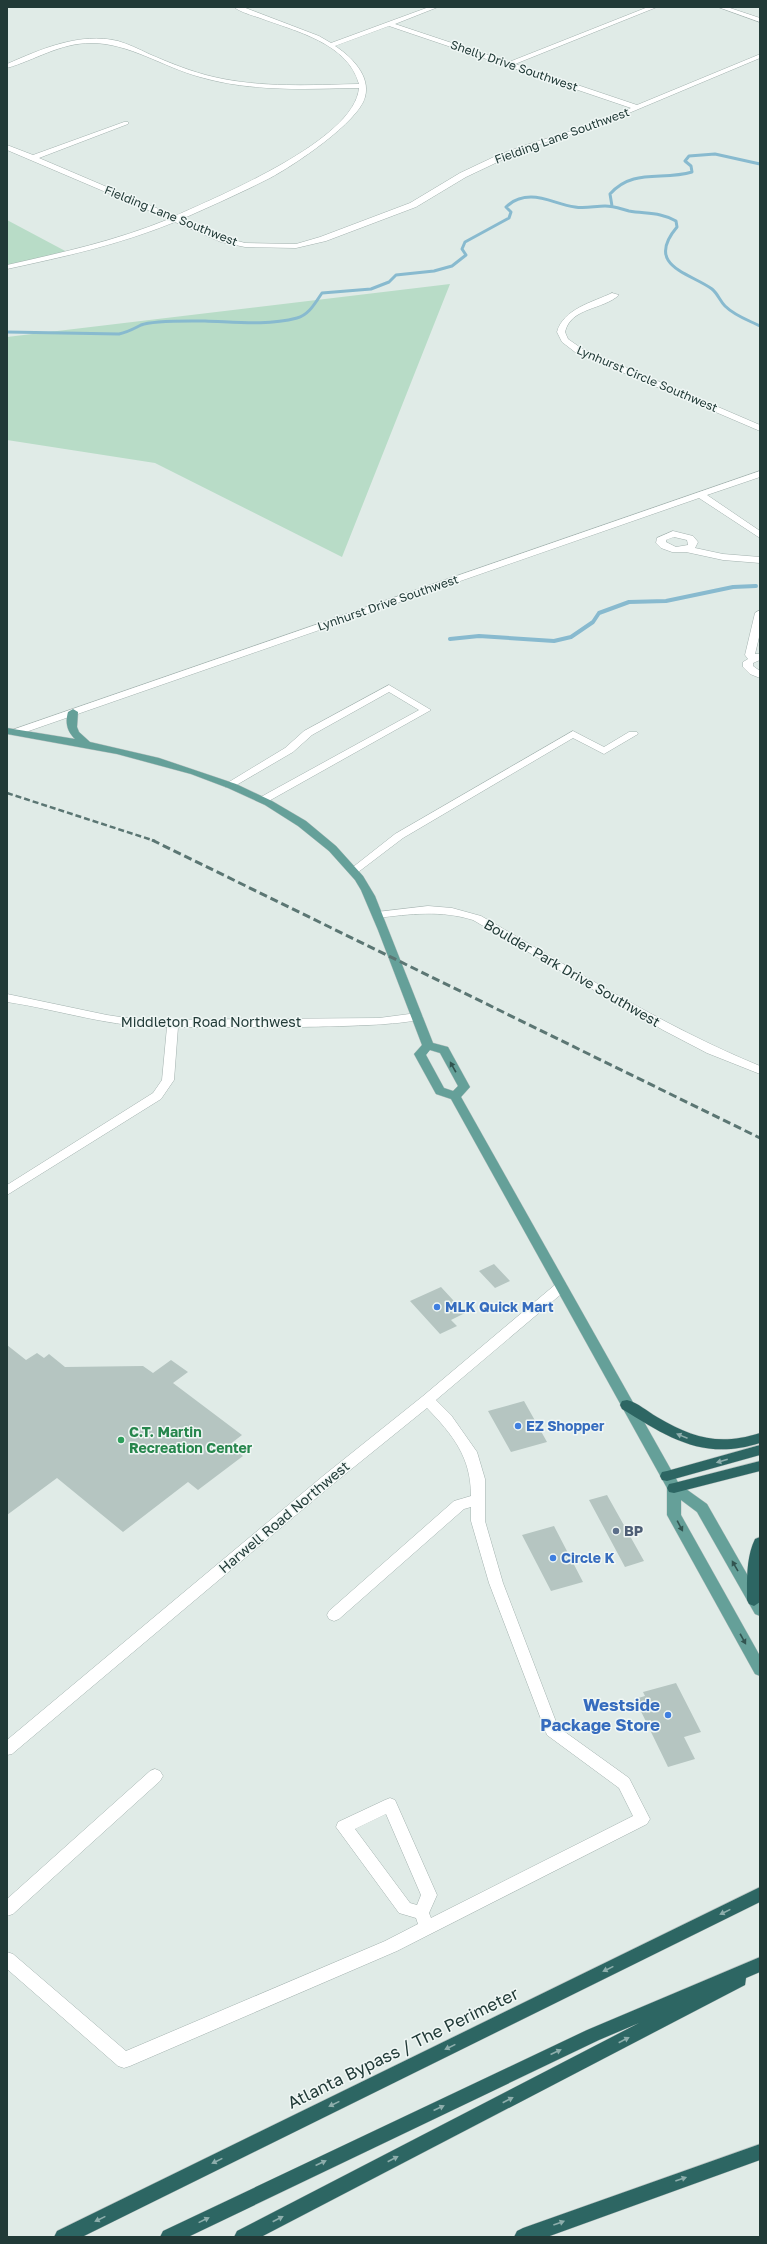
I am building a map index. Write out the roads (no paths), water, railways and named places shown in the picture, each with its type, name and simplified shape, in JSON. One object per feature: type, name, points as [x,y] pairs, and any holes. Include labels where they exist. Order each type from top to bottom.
[{"type":"highway","points":[[627,1405],[669,1430],[703,1443],[720,1446],[733,1445],[760,1438]]},
{"type":"highway","points":[[670,1482],[760,1450]]},
{"type":"highway","points":[[670,1482],[760,1466]]},
{"type":"highway","points":[[757,1605],[755,1568],[760,1543]]},
{"type":"highway","name":"Atlanta Bypass / The Perimeter","points":[[63,2237],[760,1894]]},
{"type":"highway","points":[[169,2237],[593,2035],[760,1964]]},
{"type":"highway","points":[[243,2237],[760,1970]]},
{"type":"highway","points":[[523,2237],[760,2152]]},
{"type":"main road","points":[[73,712],[70,723],[72,731],[87,745]]},
{"type":"main road","points":[[12,732],[87,745],[173,765],[229,785],[263,800],[298,821],[332,849],[360,879],[377,915],[428,1046]]},
{"type":"main road","points":[[428,1046],[444,1050],[464,1087],[455,1096]]},
{"type":"main road","points":[[428,1046],[420,1054],[430,1074],[440,1090],[455,1096],[670,1482],[702,1508],[757,1605]]},
{"type":"main road","points":[[670,1482],[674,1515],[760,1670]]},
{"type":"street","points":[[7,267],[95,248],[137,235],[176,219],[269,176],[336,131],[358,108],[362,98],[363,86],[360,75],[354,64],[331,45],[300,30],[237,7]]},
{"type":"street","points":[[331,45],[435,7]]},
{"type":"street","points":[[510,64],[654,7]]},
{"type":"street","points":[[721,7],[760,20]]},
{"type":"street","name":"Shelly Drive Southwest","points":[[390,24],[638,108]]},
{"type":"street","points":[[7,66],[70,42],[104,40],[117,43],[199,75],[228,82],[269,86],[363,86]]},
{"type":"street","name":"Fielding Lane Southwest","points":[[7,147],[224,240],[245,245],[278,247],[312,242],[413,205],[463,175],[501,157],[528,146],[596,125],[760,56]]},
{"type":"street","points":[[32,158],[126,123]]},
{"type":"street","name":"Lynhurst Circle Southwest","points":[[615,295],[587,307],[562,322],[560,328],[563,339],[578,350],[760,428]]},
{"type":"street","name":"Lynhurst Drive Southwest","points":[[12,732],[760,474]]},
{"type":"street","points":[[701,495],[760,535]]},
{"type":"street","points":[[687,549],[724,557],[760,560]]},
{"type":"street","points":[[757,658],[750,655],[760,614]]},
{"type":"street","points":[[757,658],[748,662],[748,667],[752,672],[760,675]]},
{"type":"street","points":[[229,785],[289,750],[308,733],[389,688],[426,710],[263,800]]},
{"type":"street","points":[[352,871],[399,836],[573,734],[604,751],[633,734]]},
{"type":"street","name":"Boulder Park Drive Southwest","points":[[377,915],[442,908],[462,912],[477,918],[667,1027],[711,1050],[760,1070]]},
{"type":"street","name":"Middleton Road Northwest","points":[[7,998],[28,1001],[113,1022],[173,1024],[379,1022],[417,1017]]},
{"type":"street","points":[[7,1191],[157,1096],[168,1080],[173,1024]]},
{"type":"street","name":"Harwell Road Northwest","points":[[7,1749],[328,1480],[428,1400],[561,1287]]},
{"type":"street","points":[[7,1959],[124,2060],[392,1946],[642,1819],[624,1783],[552,1731],[496,1583],[478,1521],[478,1479],[470,1452],[446,1419],[428,1400]]},
{"type":"street","points":[[334,1616],[459,1505],[478,1499]]},
{"type":"street","points":[[7,1909],[155,1776]]},
{"type":"street","points":[[421,1913],[429,1895],[390,1805],[344,1828],[405,1908],[421,1913],[428,1928]]},
{"type":"waterway","points":[[612,206],[610,194],[619,186],[628,181],[638,178],[670,176],[692,172],[691,166],[685,161],[689,156],[715,154],[760,164]]},
{"type":"waterway","points":[[7,332],[119,334],[141,325],[154,322],[205,321],[262,323],[297,318],[305,314],[314,305],[322,293],[371,289],[389,282],[396,275],[434,271],[452,266],[466,255],[462,249],[465,242],[509,218],[511,212],[506,207],[511,202],[521,198],[531,197],[542,198],[579,208],[611,206],[629,211],[665,216],[676,221],[677,227],[668,240],[665,251],[668,260],[674,267],[683,273],[712,289],[725,306],[733,312],[760,326]]},
{"type":"waterway","points":[[450,639],[479,636],[554,641],[571,637],[593,622],[599,613],[629,602],[666,601],[733,587],[756,586]]},
{"type":"railway","points":[[7,793],[152,840]]},
{"type":"railway","points":[[152,840],[760,1138]]},
{"type":"place","name":"MLK Quick Mart","points":[[437,1307]]},
{"type":"place","name":"EZ Shopper","points":[[518,1426]]},
{"type":"place","name":"C.T. Martin Recreation Center","points":[[121,1440]]},
{"type":"place","name":"BP","points":[[616,1531]]},
{"type":"place","name":"Circle K","points":[[553,1558]]},
{"type":"place","name":"Westside Package Store","points":[[668,1715]]}]
